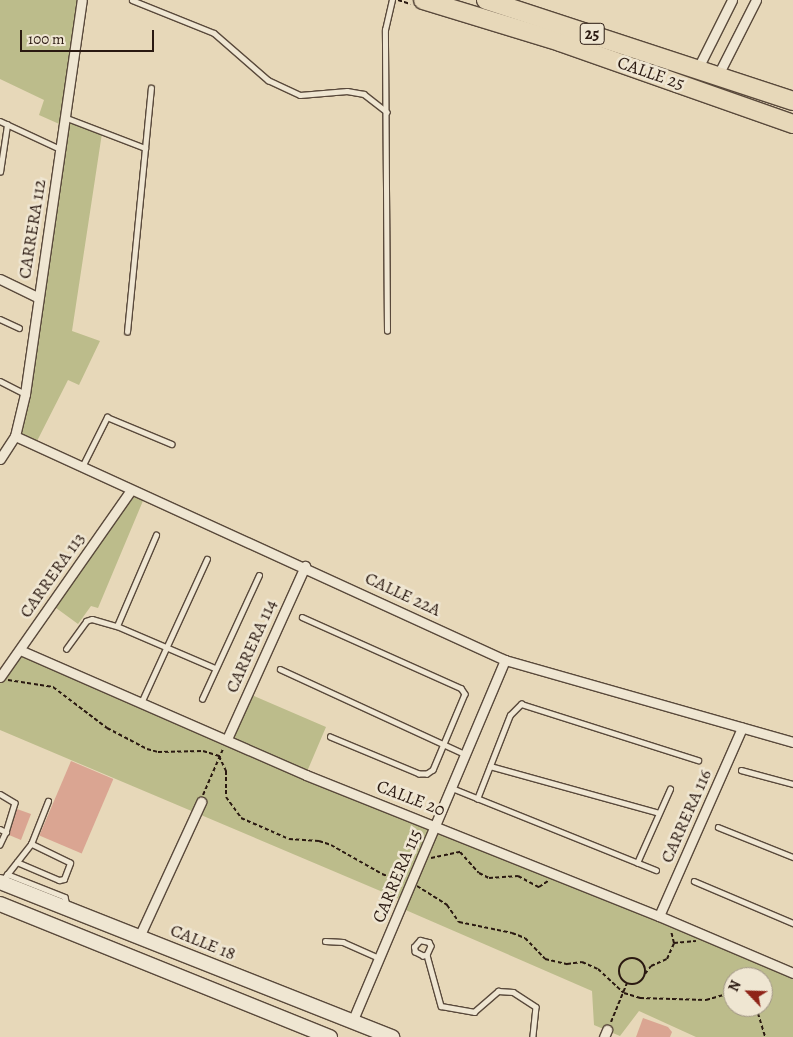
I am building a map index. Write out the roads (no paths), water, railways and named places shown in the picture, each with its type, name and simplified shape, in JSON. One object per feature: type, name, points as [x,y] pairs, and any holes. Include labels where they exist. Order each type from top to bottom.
[{"type":"highway","name":"CALLE 25","points":[[423,0],[560,42],[793,124]]},
{"type":"highway","name":"CALLE 25","points":[[486,0],[790,98]]},
{"type":"main road","name":"CALLE 18","points":[[3,880],[67,909],[392,1037]]},
{"type":"main road","points":[[0,904],[330,1037]]},
{"type":"street","name":"CARRERA 112","points":[[0,459],[15,436],[25,394],[37,297],[60,150],[67,118],[82,0]]},
{"type":"street","points":[[698,68],[732,0]]},
{"type":"street","points":[[718,75],[756,0]]},
{"type":"street","points":[[0,279],[37,297]]},
{"type":"street","name":"CALLE 22A","points":[[15,436],[130,491],[305,566],[505,660],[793,742]]},
{"type":"street","name":"CARRERA 113","points":[[0,678],[130,491]]},
{"type":"street","name":"CARRERA 114","points":[[227,739],[305,566]]},
{"type":"street","name":"CALLE 20","points":[[20,650],[306,775],[436,825],[792,970]]},
{"type":"street","name":"CARRERA 115","points":[[352,1022],[412,884],[505,660]]},
{"type":"street","name":"CARRERA 116","points":[[659,916],[742,728]]},
{"type":"street","points":[[139,937],[201,802]]},
{"type":"lane","points":[[132,0],[214,33],[268,80],[300,95],[347,92],[364,94],[387,112]]},
{"type":"lane","points":[[387,331],[386,30],[392,0]]},
{"type":"lane","points":[[128,332],[151,88]]},
{"type":"lane","points":[[67,118],[145,148]]},
{"type":"lane","points":[[0,121],[60,150]]},
{"type":"lane","points":[[0,172],[7,125]]},
{"type":"lane","points":[[0,319],[19,328]]},
{"type":"lane","points":[[0,381],[25,394]]},
{"type":"lane","points":[[82,467],[107,417],[172,444]]},
{"type":"lane","points":[[117,626],[156,535]]},
{"type":"lane","points":[[141,703],[207,559]]},
{"type":"lane","points":[[202,699],[259,575]]},
{"type":"lane","points":[[302,617],[461,688],[465,697],[433,770],[419,774],[330,737]]},
{"type":"lane","points":[[66,649],[89,619],[117,626],[215,668]]},
{"type":"lane","points":[[280,669],[466,754]]},
{"type":"lane","points":[[477,799],[510,715],[521,704],[698,760]]},
{"type":"lane","points":[[490,766],[659,813]]},
{"type":"lane","points":[[741,770],[793,784]]},
{"type":"lane","points":[[452,788],[656,870]]},
{"type":"lane","points":[[637,863],[670,788]]},
{"type":"lane","points":[[0,794],[15,804],[0,845]]},
{"type":"lane","points":[[3,880],[31,844],[48,801]]},
{"type":"lane","points":[[718,827],[793,857]]},
{"type":"lane","points":[[0,829],[6,832]]},
{"type":"lane","points":[[17,862],[59,880],[64,879],[70,865],[68,862],[31,844]]},
{"type":"lane","points":[[694,881],[793,923]]},
{"type":"lane","points":[[325,941],[343,942],[379,958]]},
{"type":"lane","points":[[427,955],[441,1006],[474,1012],[498,991],[507,990],[536,1007],[533,1037]]}]
